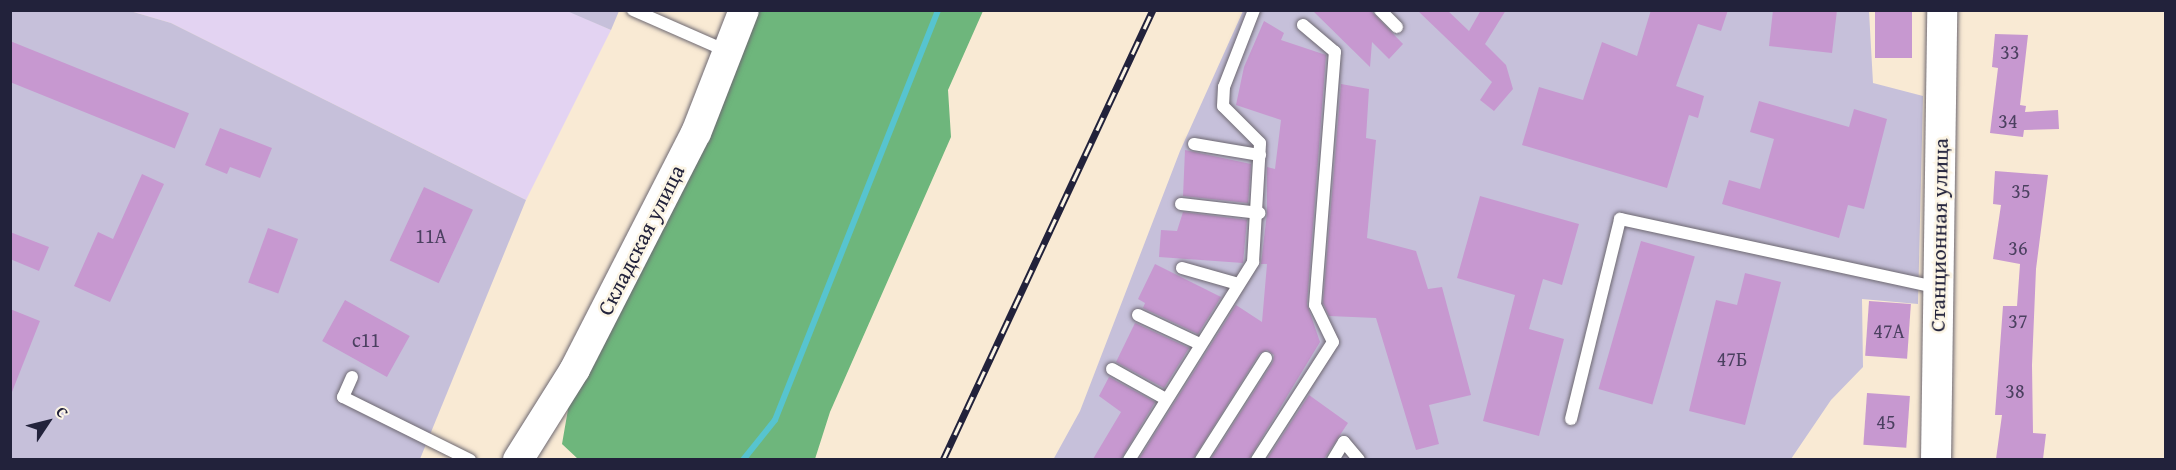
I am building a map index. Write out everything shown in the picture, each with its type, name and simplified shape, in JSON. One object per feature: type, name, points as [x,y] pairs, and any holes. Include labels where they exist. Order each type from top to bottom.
[{"type":"street","name":"Складская улица","points":[[518,459],[586,349],[696,133],[744,10]]},
{"type":"street","name":"Станционная улица","points":[[1936,459],[1942,10]]},
{"type":"lane","points":[[633,10],[727,51]]},
{"type":"lane","points":[[1129,459],[1253,262],[1259,213],[1260,143],[1223,106],[1224,87],[1254,10]]},
{"type":"lane","points":[[1380,10],[1397,27]]},
{"type":"lane","points":[[1257,459],[1333,342],[1315,305],[1335,52],[1303,25]]},
{"type":"lane","points":[[1194,144],[1260,155]]},
{"type":"lane","points":[[1181,204],[1259,213]]},
{"type":"lane","points":[[1571,419],[1620,219],[1938,288]]},
{"type":"lane","points":[[1182,267],[1238,284]]},
{"type":"lane","points":[[1138,315],[1200,344]]},
{"type":"lane","points":[[1201,459],[1266,358]]},
{"type":"lane","points":[[1112,369],[1166,399]]},
{"type":"lane","points":[[352,377],[343,397],[470,459]]},
{"type":"lane","points":[[1333,459],[1344,442],[1359,459]]},
{"type":"shaded area","points":[[567,10],[611,30],[526,200],[171,23],[130,11]]},
{"type":"shaded area","points":[[10,11],[130,11],[171,23],[526,200],[420,459],[11,459]]},
{"type":"shaded area","points":[[567,11],[619,11],[611,30]]},
{"type":"shaded area","points":[[1243,11],[1869,11],[1873,83],[1923,96],[1918,304],[1862,299],[1863,367],[1831,400],[1791,459],[1053,460],[1080,411],[1180,151]]},
{"type":"green space","points":[[745,11],[983,11],[948,90],[951,137],[830,412],[815,459],[578,459],[562,444],[575,369]]},
{"type":"building","points":[[1312,10],[1370,10],[1403,44],[1389,59],[1372,42],[1370,67]]},
{"type":"building","points":[[1417,10],[1447,10],[1469,31],[1481,10],[1506,10],[1485,44],[1506,65],[1513,89],[1494,111],[1480,100],[1492,82]]},
{"type":"building","points":[[1651,10],[1728,10],[1721,31],[1698,24],[1676,86],[1704,96],[1698,118],[1689,115],[1667,188],[1522,145],[1539,87],[1583,100],[1602,42],[1637,56]]},
{"type":"building","points":[[1773,10],[1837,10],[1832,53],[1769,46]]},
{"type":"building","points":[[1875,10],[1912,10],[1912,58],[1875,58]]},
{"type":"building","points":[[1264,21],[1284,33],[1281,40],[1326,55],[1307,304],[1320,342],[1249,459],[1211,459],[1273,362],[1274,355],[1267,350],[1259,354],[1193,459],[1139,459],[1236,305],[1262,322],[1267,264],[1261,264],[1267,213],[1267,167],[1275,169],[1281,120],[1236,105],[1244,67]]},
{"type":"building","points":[[1995,34],[2028,35],[2020,105],[2026,106],[2025,112],[2058,110],[2059,129],[2024,130],[2023,137],[1990,133],[1998,68],[1992,67]]},
{"type":"building","points":[[10,41],[189,113],[175,149],[10,82]]},
{"type":"building","points":[[1341,84],[1369,89],[1366,138],[1376,140],[1367,238],[1416,251],[1428,289],[1442,287],[1471,395],[1429,405],[1439,444],[1416,450],[1376,318],[1329,316],[1323,303]]},
{"type":"building","points":[[1759,101],[1849,127],[1854,109],[1887,119],[1864,209],[1848,205],[1839,238],[1722,204],[1729,180],[1760,189],[1774,139],[1750,132]]},
{"type":"building","points":[[220,128],[272,148],[260,178],[230,167],[227,174],[205,165]]},
{"type":"building","points":[[1185,150],[1251,164],[1248,203],[1183,196]]},
{"type":"building","points":[[1995,171],[2048,175],[2036,269],[2032,365],[2033,433],[2046,434],[2043,459],[1996,459],[2002,415],[1995,415],[2003,306],[2017,306],[2020,264],[1993,259],[2001,205],[1993,204]]},
{"type":"building","points":[[142,174],[164,184],[110,302],[74,286],[98,232],[113,239]]},
{"type":"building","points":[[424,187],[473,210],[439,283],[390,260]]},
{"type":"building","points":[[1480,196],[1579,224],[1562,285],[1543,279],[1529,329],[1564,339],[1539,436],[1483,421],[1515,295],[1457,278]]},
{"type":"building","points":[[1183,212],[1247,220],[1243,263],[1159,257],[1161,230],[1177,231]]},
{"type":"building","points":[[268,228],[298,239],[278,293],[248,283]]},
{"type":"building","points":[[10,232],[49,247],[39,271],[10,259]]},
{"type":"building","points":[[1641,241],[1695,256],[1652,404],[1599,389]]},
{"type":"building","points":[[1155,264],[1221,297],[1198,334],[1143,308],[1145,303],[1138,299]]},
{"type":"building","points":[[1745,273],[1781,282],[1745,425],[1689,411],[1716,300],[1737,305]]},
{"type":"building","points":[[345,300],[410,336],[387,377],[322,341]]},
{"type":"building","points":[[1869,301],[1911,304],[1907,359],[1865,356]]},
{"type":"building","points":[[10,309],[40,321],[12,392],[10,392]]},
{"type":"building","points":[[1135,323],[1189,348],[1164,388],[1116,362]]},
{"type":"building","points":[[1109,377],[1155,402],[1121,459],[1093,459],[1121,412],[1099,396]]},
{"type":"building","points":[[1867,393],[1910,396],[1906,448],[1863,445]]},
{"type":"building","points":[[1309,395],[1348,423],[1324,459],[1267,459]]},
{"type":"waterway","points":[[743,460],[775,420],[938,10]]},
{"type":"railway","points":[[943,460],[1153,10]]}]
